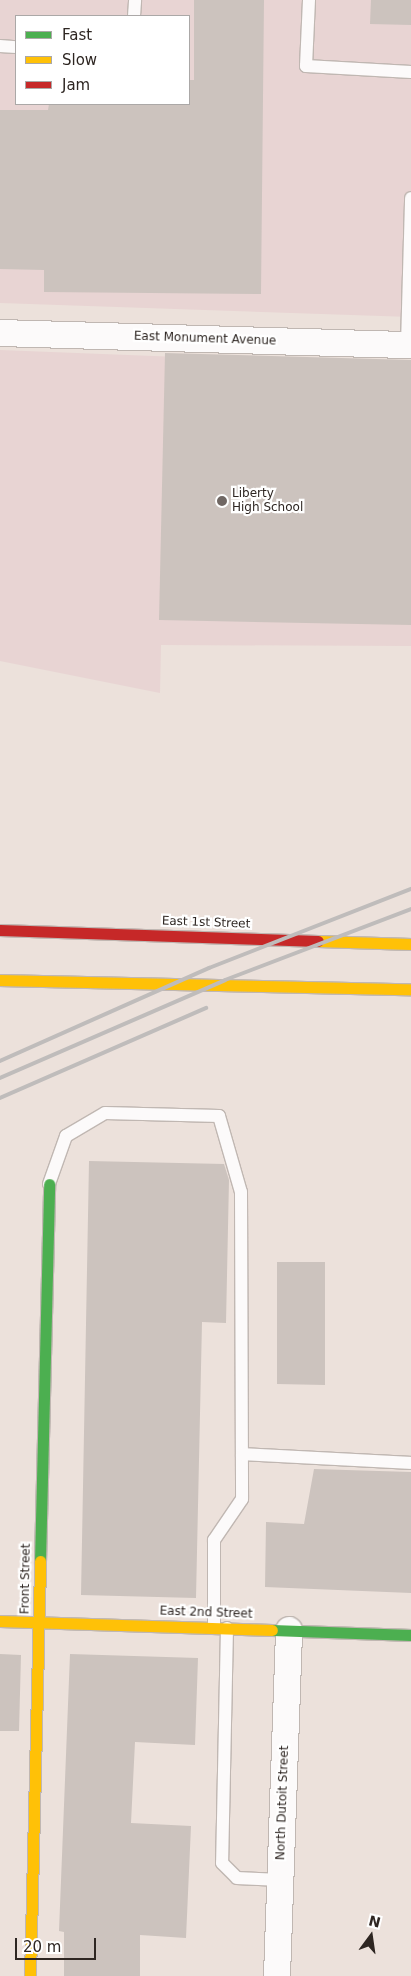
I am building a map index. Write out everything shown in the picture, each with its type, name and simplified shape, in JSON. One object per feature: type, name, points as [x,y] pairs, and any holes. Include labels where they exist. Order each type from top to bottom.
[{"type":"street","name":"East Monument Avenue","points":[[0,333],[409,345]]},
{"type":"street","name":"East 1st Street","points":[[0,930],[411,944]]},
{"type":"street","points":[[0,980],[411,989]]},
{"type":"street","name":"Front Street","points":[[30,1976],[50,1184]]},
{"type":"street","name":"East 2nd Street","points":[[0,1621],[411,1635]]},
{"type":"street","name":"North Dutoit Street","points":[[277,1976],[290,1630]]},
{"type":"lane","points":[[134,15],[135,0]]},
{"type":"lane","points":[[309,0],[306,66],[411,72]]},
{"type":"lane","points":[[0,46],[15,47]]},
{"type":"lane","points":[[409,345],[411,198]]},
{"type":"lane","points":[[50,1184],[66,1136],[105,1113],[219,1116],[241,1192],[242,1500],[214,1540],[214,1627]]},
{"type":"lane","points":[[242,1454],[411,1463]]},
{"type":"lane","points":[[227,1628],[222,1863],[237,1878],[280,1880]]},
{"type":"shaded area","points":[[0,0],[411,0],[411,317],[0,303]]},
{"type":"shaded area","points":[[0,350],[411,366],[411,646],[161,645],[160,693],[0,661]]},
{"type":"building","points":[[194,0],[264,0],[261,294],[44,292],[44,270],[0,269],[0,110],[48,110],[49,105],[190,105],[190,80],[194,80]]},
{"type":"building","points":[[371,0],[411,0],[411,25],[370,24]]},
{"type":"building","points":[[165,353],[411,360],[411,625],[159,620]]},
{"type":"building","points":[[89,1161],[224,1164],[229,1180],[226,1323],[202,1322],[196,1598],[81,1595]]},
{"type":"building","points":[[277,1262],[325,1262],[325,1385],[277,1384]]},
{"type":"building","points":[[314,1469],[411,1472],[411,1593],[265,1587],[266,1522],[304,1524]]},
{"type":"building","points":[[0,1654],[21,1655],[19,1731],[0,1731]]},
{"type":"building","points":[[70,1654],[198,1658],[195,1745],[135,1742],[131,1823],[191,1826],[186,1938],[140,1935],[140,1976],[64,1976],[64,1932],[59,1931]]},
{"type":"railway","points":[[0,1061],[209,968],[411,889]]},
{"type":"railway","points":[[0,1078],[225,980],[411,909]]},
{"type":"railway","points":[[0,1098],[206,1008]]},
{"type":"traffic: fast","points":[[40,1561],[49,1184]]},
{"type":"traffic: fast","points":[[272,1630],[411,1635]]},
{"type":"traffic: slow","points":[[318,941],[411,944]]},
{"type":"traffic: slow","points":[[0,980],[411,989]]},
{"type":"traffic: slow","points":[[30,1976],[40,1561]]},
{"type":"traffic: slow","points":[[0,1621],[272,1630]]},
{"type":"traffic: jam","points":[[0,930],[318,941]]},
{"type":"place","name":"Liberty High School","points":[[222,501]]}]
